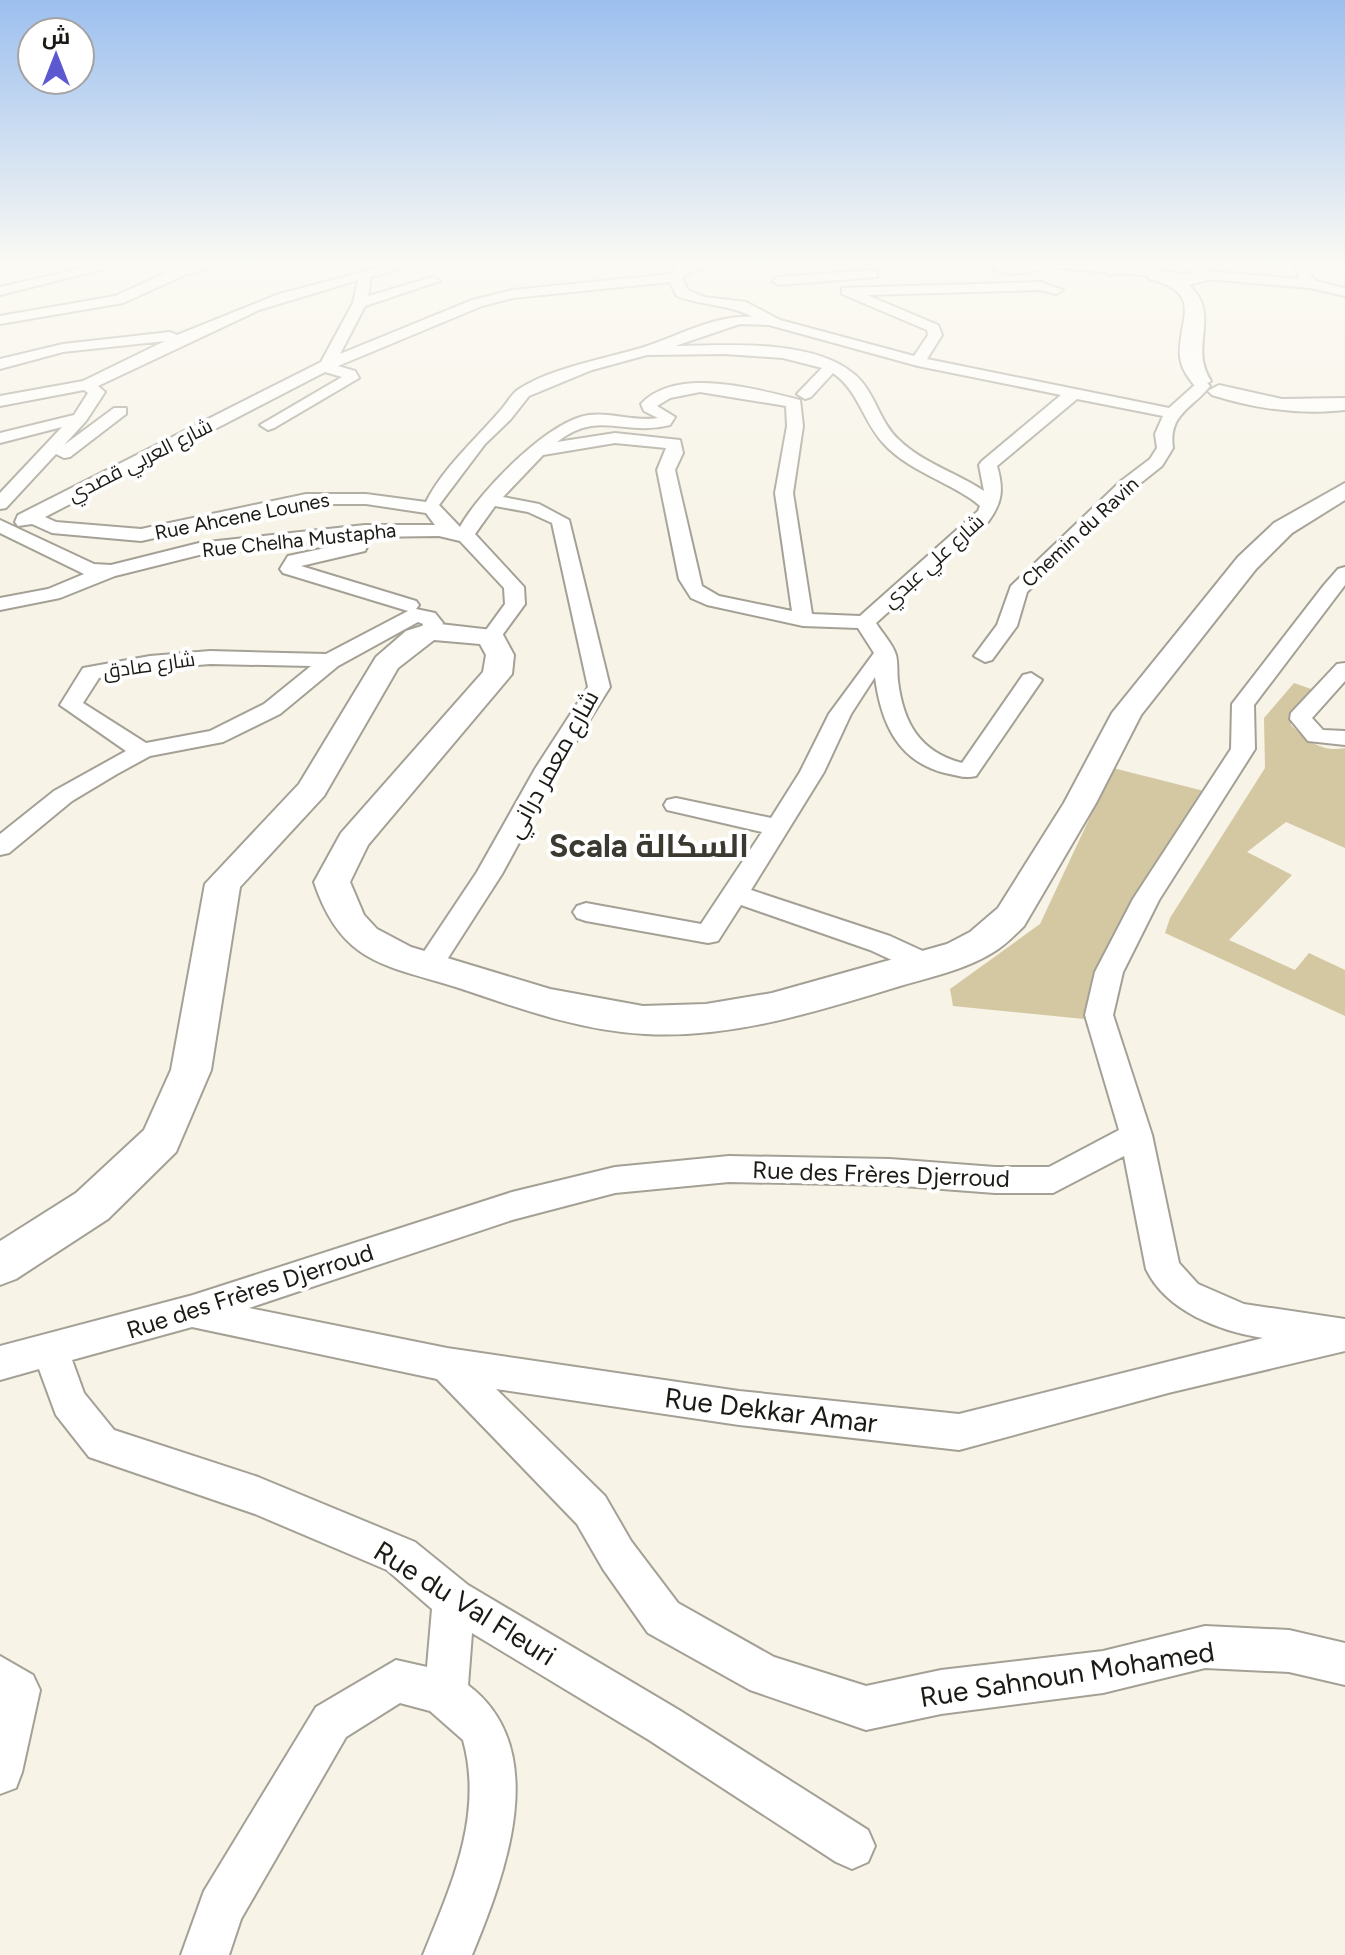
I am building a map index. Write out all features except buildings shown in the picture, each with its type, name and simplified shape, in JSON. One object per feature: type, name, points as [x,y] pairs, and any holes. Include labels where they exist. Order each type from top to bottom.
[{"type":"main road","points":[[1190,355],[1189,362],[1212,386],[1249,401],[1282,406],[1345,404]]},
{"type":"main road","points":[[1209,355],[1212,386]]},
{"type":"main road","points":[[1212,386],[1287,393],[1345,393]]},
{"type":"main road","points":[[0,1265],[92,1206],[161,1140],[191,1070],[211,939],[223,884],[312,789],[386,663],[416,637],[419,612],[491,637],[500,655],[497,674],[353,841],[332,882],[339,909],[357,933],[387,953],[600,1014],[647,1021],[678,1020],[776,1007],[928,965],[976,945],[997,931],[1011,917],[1080,803],[1127,713],[1247,563],[1283,528],[1345,490]]},
{"type":"street","points":[[0,364],[35,355]]},
{"type":"street","points":[[0,401],[87,385],[145,355]]},
{"type":"street","points":[[268,425],[352,376],[326,366],[332,355]]},
{"type":"street","name":"شارع العربي قصدي","points":[[38,512],[352,355]]},
{"type":"street","points":[[434,501],[479,440],[504,417],[523,393],[587,367],[631,355]]},
{"type":"street","points":[[791,355],[833,365],[866,398],[881,431],[897,448],[976,492],[991,506]]},
{"type":"street","points":[[893,355],[1172,413],[1212,386]]},
{"type":"street","points":[[918,362],[922,355]]},
{"type":"street","points":[[803,620],[784,493],[799,399],[833,365]]},
{"type":"street","points":[[0,504],[80,418],[97,392],[87,385]]},
{"type":"street","points":[[491,637],[515,604],[514,587],[465,535],[491,500],[537,451],[579,420],[594,419],[644,427],[664,422],[667,417],[650,408],[649,404],[672,392],[695,387],[799,399]]},
{"type":"street","name":"شارع علي عبدي","points":[[865,622],[963,536],[991,506],[994,484],[988,465],[1075,392]]},
{"type":"street","points":[[31,471],[75,447],[120,411]]},
{"type":"street","name":"Chemin du Ravin","points":[[985,656],[1007,626],[1018,590],[1127,485],[1156,462],[1165,448],[1163,434],[1172,413]]},
{"type":"street","points":[[0,438],[80,418]]},
{"type":"street","points":[[537,451],[615,438],[674,444],[675,453],[666,470],[694,590],[701,597],[714,601],[803,620],[865,622],[885,654],[886,687],[903,739],[924,759],[941,767],[968,771],[1031,680]]},
{"type":"street","name":"Rue Ahcene Lounes","points":[[38,512],[35,519],[52,527],[141,535],[306,499],[337,497],[432,508],[449,530],[465,535]]},
{"type":"street","name":"شارع معمر دراني","points":[[429,965],[495,864],[547,769],[599,687],[560,520],[533,508],[491,500]]},
{"type":"street","points":[[38,512],[24,519],[24,525],[51,540],[54,552]]},
{"type":"street","name":"Rue Chelha Mustapha","points":[[0,526],[90,570],[111,571],[199,549],[238,543],[365,531],[441,530],[465,535]]},
{"type":"street","points":[[419,612],[296,572],[290,569],[291,565],[295,560],[441,530]]},
{"type":"street","points":[[0,604],[53,594],[111,571]]},
{"type":"street","points":[[1345,573],[1310,612],[1269,674],[1243,704],[1243,749],[1146,899],[1109,972],[1099,1015],[1136,1135],[1163,1269],[1186,1295],[1242,1319],[1345,1334]]},
{"type":"street","points":[[0,847],[63,796],[142,751],[215,737],[272,709],[330,661],[419,612]]},
{"type":"street","name":"شارع صادق","points":[[142,751],[71,705],[91,673],[126,664],[249,654],[330,661]]},
{"type":"street","points":[[586,912],[708,934],[812,772],[840,714],[871,668],[885,654]]},
{"type":"street","points":[[1345,669],[1302,713],[1301,719],[1316,736],[1345,738]]},
{"type":"street","points":[[676,805],[776,827]]},
{"type":"street","points":[[735,894],[880,943],[928,965]]},
{"type":"street","name":"Rue des Frères Djerroud","points":[[0,1363],[193,1311],[512,1206],[615,1180],[729,1169],[890,1172],[995,1180],[1053,1180],[1136,1135]]},
{"type":"street","name":"Rue Dekkar Amar","points":[[193,1311],[447,1365],[739,1408],[959,1432],[1168,1376],[1345,1334]]},
{"type":"street","name":"Rue du Val Fleuri","points":[[51,1351],[69,1403],[102,1444],[258,1496],[401,1556],[453,1600],[625,1701],[852,1846]]},
{"type":"street","name":"Rue Sahnoun Mohamed","points":[[447,1365],[591,1510],[617,1555],[663,1618],[765,1675],[866,1708],[941,1692],[1103,1672],[1205,1647],[1289,1651],[1345,1664]]},
{"type":"street","points":[[446,1695],[453,1600]]},
{"type":"street","points":[[0,1677],[18,1690],[0,1772]]},
{"type":"street","points":[[205,1955],[221,1908],[331,1722],[396,1681],[446,1695],[482,1728],[491,1766],[491,1831],[465,1914],[447,1955]]},
{"type":"shaded area","points":[[1294,683],[1314,690],[1291,711],[1291,725],[1322,747],[1345,748],[1345,848],[1286,822],[1247,852],[1292,875],[1229,940],[1295,970],[1309,953],[1345,970],[1345,1016],[1165,933],[1170,918],[1265,768],[1264,718]]},
{"type":"shaded area","points":[[1113,768],[1212,793],[1094,1020],[953,1006],[950,989],[1040,924]]},
{"type":"district","name":"Scala السكالة","points":[[649,846]]}]
